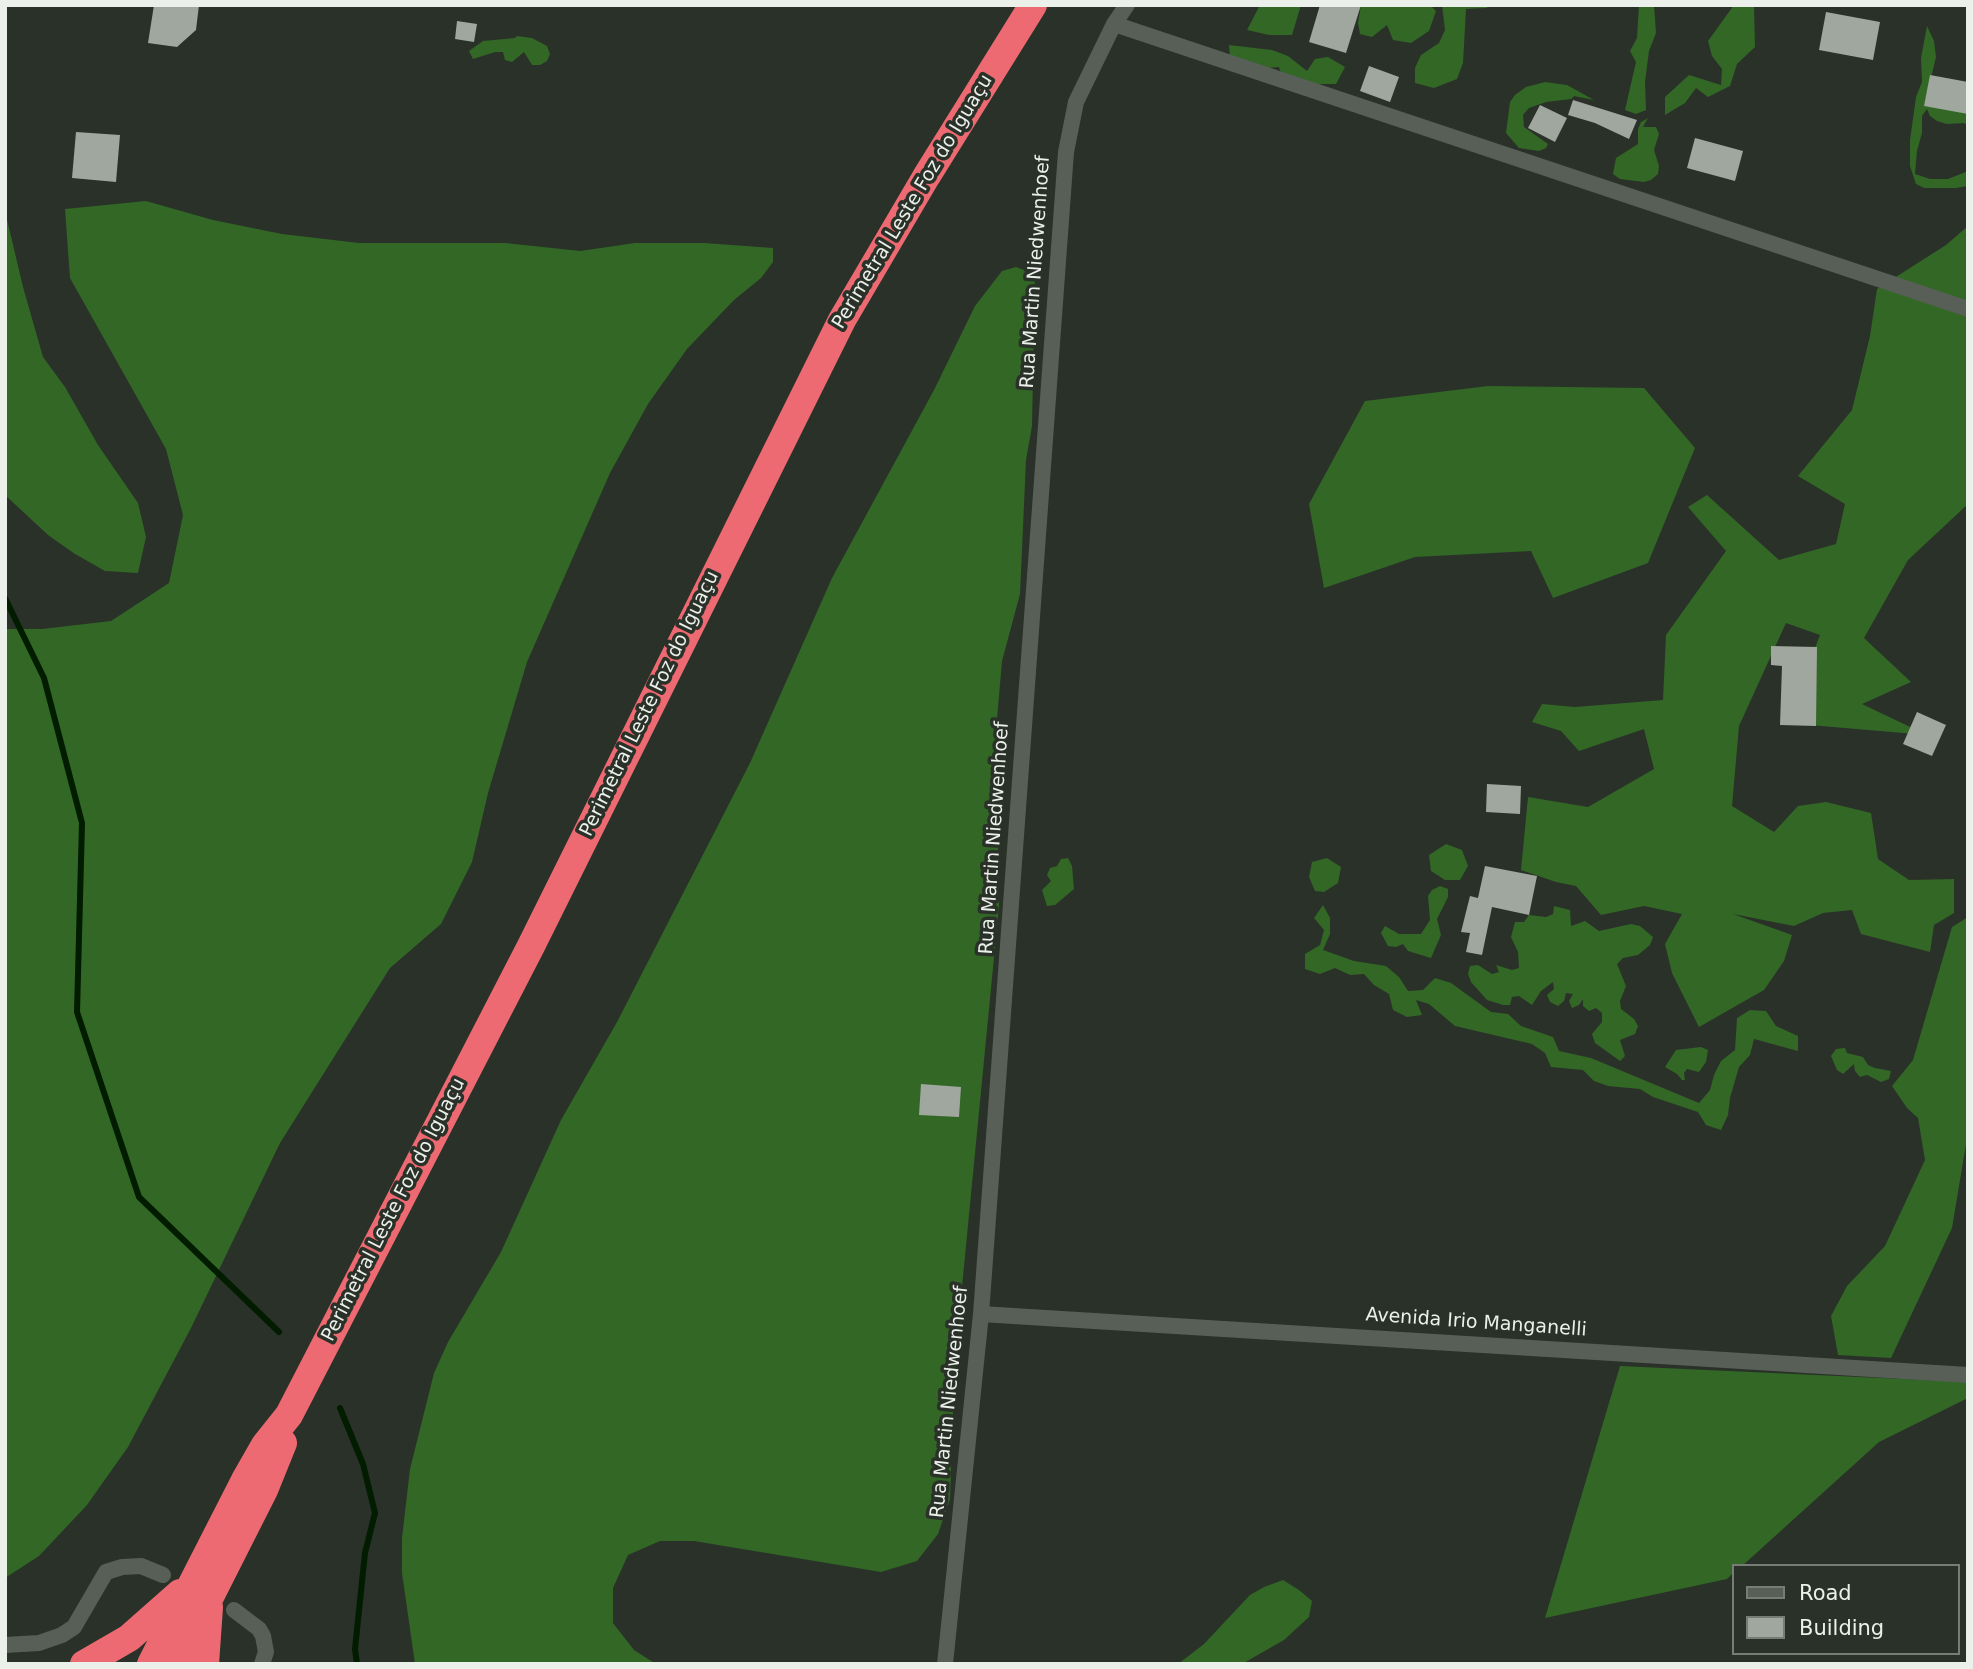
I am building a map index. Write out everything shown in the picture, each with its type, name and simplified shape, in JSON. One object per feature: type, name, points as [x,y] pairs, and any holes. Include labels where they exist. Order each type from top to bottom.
[{"type":"highway","name":"Perimetral Leste Foz do Iguaçu","points":[[176,1664],[202,1586],[265,1445],[289,1415],[531,946],[842,320],[926,177],[1033,5]]},
{"type":"highway","name":"Perimetral Leste Foz do Iguaçu","points":[[151,1664],[202,1586]]},
{"type":"highway","points":[[84,1664],[129,1638],[166,1606],[202,1586],[205,1664]]},
{"type":"street","name":"Rua Martin Niedwenhoef","points":[[945,1664],[981,1314],[1066,152],[1076,102],[1114,24],[1127,5]]},
{"type":"street","points":[[1114,24],[1968,309]]},
{"type":"street","name":"Avenida Irio Manganelli","points":[[981,1314],[1968,1375]]},
{"type":"street","points":[[5,1645],[39,1643],[62,1635],[74,1627],[106,1572],[121,1567],[141,1566],[163,1575]]},
{"type":"street","points":[[234,1610],[259,1629],[263,1636],[266,1652],[262,1664]]},
{"type":"green space","points":[[1260,5],[1301,5],[1292,35],[1269,35],[1247,30]]},
{"type":"green space","points":[[1361,5],[1430,5],[1436,11],[1429,31],[1411,43],[1393,40],[1387,25],[1372,37],[1360,34],[1358,23]]},
{"type":"green space","points":[[1442,5],[1493,5],[1466,9],[1463,63],[1457,79],[1434,88],[1415,83],[1415,68],[1421,55],[1439,43],[1445,30]]},
{"type":"green space","points":[[1639,5],[1654,5],[1656,33],[1649,51],[1645,82],[1646,110],[1636,114],[1625,110],[1636,62],[1630,51],[1637,38]]},
{"type":"green space","points":[[1734,5],[1754,5],[1755,47],[1737,64],[1730,86],[1708,97],[1696,88],[1685,103],[1665,115],[1665,97],[1689,75],[1721,85],[1722,69],[1712,56],[1708,41]]},
{"type":"green space","points":[[1927,26],[1934,41],[1936,57],[1924,106],[1968,111],[1968,126],[1964,123],[1947,124],[1937,121],[1930,116],[1927,109],[1922,116],[1915,174],[1930,179],[1948,179],[1968,171],[1968,186],[1924,188],[1916,184],[1910,166],[1910,140],[1916,97],[1922,82],[1921,58]]},
{"type":"green space","points":[[517,36],[532,38],[547,46],[550,54],[547,61],[532,65],[524,52],[512,62],[505,60],[503,52],[473,59],[469,51],[483,41]]},
{"type":"green space","points":[[1229,45],[1272,50],[1288,56],[1307,71],[1315,59],[1328,57],[1345,67],[1336,84],[1302,84],[1283,79],[1279,67],[1256,69],[1230,58]]},
{"type":"green space","points":[[1545,82],[1567,85],[1594,100],[1574,96],[1571,99],[1546,102],[1529,108],[1523,115],[1524,127],[1548,144],[1539,151],[1519,148],[1506,133],[1510,102],[1526,87]]},
{"type":"green space","points":[[1648,118],[1643,127],[1656,127],[1659,134],[1654,150],[1659,166],[1658,174],[1644,182],[1620,179],[1613,174],[1616,158],[1638,144],[1638,129],[1641,122]]},
{"type":"green space","points":[[146,201],[213,220],[282,234],[359,243],[505,243],[580,251],[635,243],[704,243],[773,248],[773,262],[761,278],[734,300],[687,349],[648,404],[610,473],[527,662],[488,793],[472,862],[441,924],[390,968],[280,1143],[191,1328],[128,1447],[87,1505],[39,1556],[5,1578],[5,629],[42,629],[111,621],[169,583],[183,515],[166,449],[70,278],[65,209]]},
{"type":"green space","points":[[5,211],[43,357],[138,503],[146,537],[138,573],[105,571],[75,554],[48,535],[5,495]]},
{"type":"green space","points":[[1968,226],[1968,504],[1908,560],[1864,638],[1911,682],[1862,704],[1927,735],[1786,723],[1820,635],[1786,623],[1739,726],[1732,806],[1774,832],[1798,806],[1826,802],[1871,813],[1878,859],[1909,880],[1954,879],[1954,913],[1934,925],[1930,952],[1861,934],[1852,910],[1823,913],[1794,926],[1733,914],[1792,935],[1784,961],[1764,990],[1699,1027],[1672,973],[1665,944],[1682,914],[1644,906],[1601,915],[1576,886],[1521,870],[1528,797],[1588,807],[1654,769],[1644,729],[1579,751],[1561,731],[1532,722],[1542,704],[1575,707],[1663,700],[1666,635],[1726,551],[1688,507],[1707,495],[1779,560],[1836,544],[1845,504],[1798,476],[1852,410],[1870,336],[1877,289],[1946,245]]},
{"type":"green space","points":[[1016,267],[1035,274],[1032,426],[1026,460],[1020,594],[1002,661],[994,754],[999,906],[955,1359],[950,1499],[938,1534],[917,1561],[881,1572],[694,1541],[660,1541],[628,1555],[613,1588],[613,1623],[634,1650],[656,1664],[415,1664],[402,1573],[402,1538],[410,1469],[434,1373],[448,1342],[501,1252],[561,1120],[617,1022],[750,763],[832,578],[934,390],[975,306],[1002,271]]},
{"type":"green space","points":[[1488,386],[1644,388],[1695,448],[1648,563],[1553,598],[1531,551],[1415,557],[1324,588],[1309,504],[1365,401]]},
{"type":"green space","points":[[1446,844],[1462,850],[1468,866],[1460,880],[1445,880],[1431,871],[1429,855]]},
{"type":"green space","points":[[1068,858],[1072,866],[1074,889],[1055,905],[1047,906],[1042,890],[1051,881],[1047,875],[1050,868],[1057,866],[1061,859]]},
{"type":"green space","points":[[1327,858],[1341,867],[1338,883],[1324,892],[1315,891],[1309,877],[1312,862]]},
{"type":"green space","points":[[1440,886],[1448,889],[1448,897],[1437,919],[1441,935],[1431,958],[1408,951],[1403,944],[1388,946],[1381,933],[1385,926],[1399,934],[1421,934],[1430,920],[1428,896]]},
{"type":"green space","points":[[1323,905],[1330,918],[1330,934],[1323,950],[1354,961],[1386,966],[1399,977],[1408,991],[1423,990],[1435,978],[1451,983],[1491,1012],[1508,1014],[1521,1026],[1553,1037],[1559,1051],[1591,1058],[1699,1103],[1710,1090],[1721,1061],[1735,1050],[1737,1018],[1750,1010],[1766,1011],[1776,1026],[1798,1036],[1798,1051],[1754,1039],[1750,1055],[1739,1067],[1728,1115],[1721,1130],[1706,1125],[1698,1112],[1653,1097],[1640,1089],[1608,1086],[1594,1081],[1583,1070],[1551,1067],[1545,1053],[1532,1044],[1455,1026],[1429,1004],[1416,1000],[1422,1015],[1407,1017],[1393,1010],[1389,994],[1374,985],[1364,974],[1350,975],[1335,968],[1320,974],[1305,969],[1305,954],[1320,945],[1324,930],[1314,918]]},
{"type":"green space","points":[[1554,906],[1570,910],[1571,926],[1585,921],[1599,931],[1631,924],[1640,926],[1653,937],[1650,945],[1638,955],[1623,958],[1617,964],[1626,986],[1620,1001],[1621,1009],[1634,1019],[1638,1026],[1635,1034],[1620,1040],[1625,1056],[1620,1061],[1595,1043],[1592,1034],[1602,1022],[1602,1013],[1596,1008],[1589,1011],[1583,1006],[1583,999],[1579,1005],[1572,1008],[1569,1001],[1573,994],[1566,993],[1564,1001],[1558,1006],[1550,1002],[1547,995],[1554,989],[1553,982],[1541,991],[1532,1005],[1519,996],[1512,997],[1510,1005],[1503,1005],[1487,1000],[1471,982],[1468,974],[1470,966],[1478,965],[1492,974],[1499,972],[1496,965],[1512,970],[1519,968],[1518,952],[1511,937],[1515,922],[1524,922],[1529,915],[1546,917],[1553,914]]},
{"type":"green space","points":[[1968,917],[1968,1132],[1952,1228],[1891,1358],[1838,1355],[1831,1316],[1847,1286],[1885,1246],[1925,1160],[1918,1118],[1907,1108],[1892,1086],[1913,1060],[1952,927]]},
{"type":"green space","points":[[1701,1047],[1708,1050],[1706,1062],[1699,1072],[1687,1069],[1684,1073],[1685,1080],[1665,1067],[1676,1050]]},
{"type":"green space","points":[[1845,1048],[1847,1053],[1863,1057],[1868,1065],[1891,1071],[1889,1079],[1881,1082],[1867,1075],[1860,1077],[1854,1064],[1843,1074],[1837,1070],[1831,1056],[1836,1049]]},
{"type":"green space","points":[[1620,1366],[1968,1382],[1968,1398],[1879,1442],[1744,1564],[1731,1564],[1731,1575],[1727,1579],[1545,1618]]},
{"type":"green space","points":[[1283,1580],[1312,1601],[1309,1617],[1284,1640],[1242,1664],[1178,1664],[1204,1644],[1250,1595]]},
{"type":"building","points":[[154,5],[199,5],[196,30],[177,47],[148,43]]},
{"type":"building","points":[[1320,5],[1361,5],[1346,53],[1309,42]]},
{"type":"building","points":[[1826,12],[1880,22],[1873,60],[1819,50]]},
{"type":"building","points":[[457,21],[477,24],[474,42],[455,39]]},
{"type":"building","points":[[1369,66],[1399,77],[1390,102],[1360,91]]},
{"type":"building","points":[[1930,75],[1968,82],[1968,114],[1924,106]]},
{"type":"building","points":[[1573,100],[1637,120],[1629,139],[1595,123],[1568,115]]},
{"type":"building","points":[[1540,105],[1567,118],[1555,142],[1528,128]]},
{"type":"building","points":[[76,132],[120,135],[116,182],[72,178]]},
{"type":"building","points":[[1695,138],[1743,151],[1735,181],[1687,168]]},
{"type":"building","points":[[1771,646],[1817,647],[1816,726],[1780,725],[1782,666],[1771,665]]},
{"type":"building","points":[[1917,712],[1946,725],[1932,756],[1903,744]]},
{"type":"building","points":[[1487,784],[1521,786],[1520,814],[1486,812]]},
{"type":"building","points":[[1485,866],[1537,876],[1529,915],[1492,907],[1482,955],[1466,952],[1470,933],[1461,932],[1470,896],[1478,898]]},
{"type":"building","points":[[921,1084],[961,1087],[959,1117],[919,1115]]},
{"type":"waterway","points":[[5,598],[44,678],[82,823],[77,1012],[139,1197],[279,1332]]},
{"type":"waterway","points":[[340,1408],[363,1464],[375,1513],[365,1553],[355,1649],[357,1664]]}]
